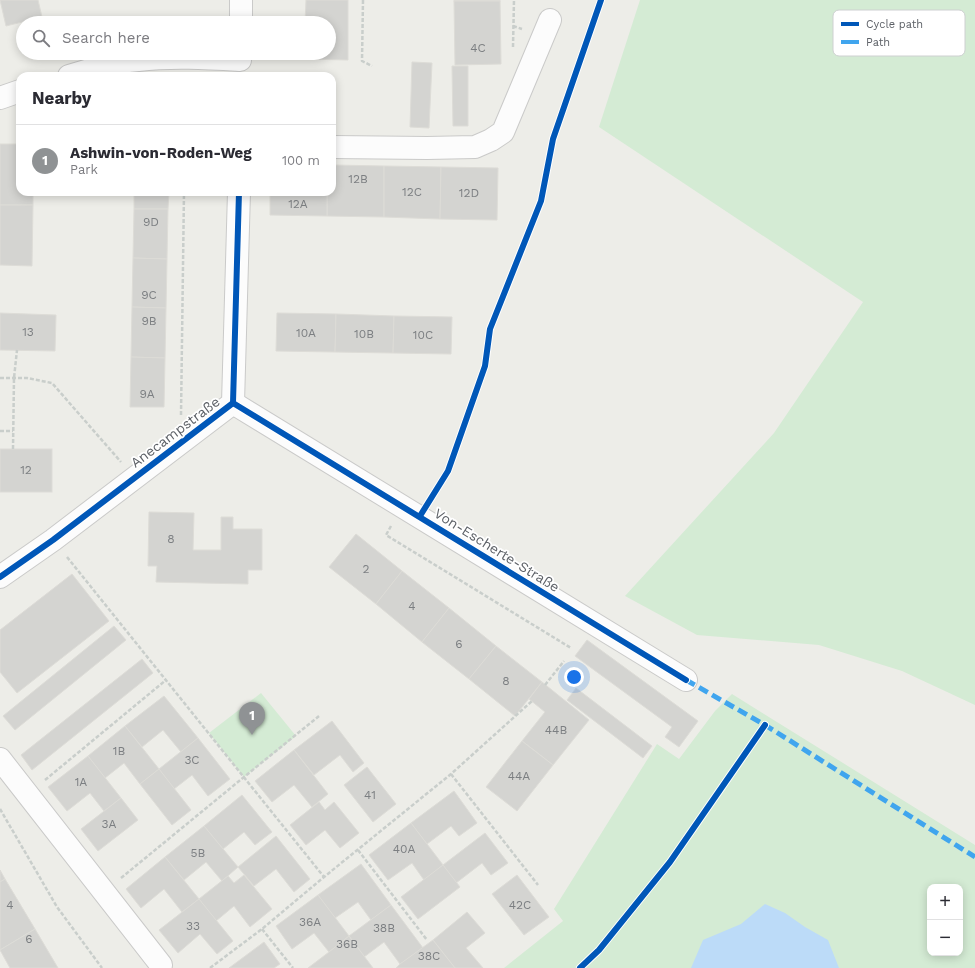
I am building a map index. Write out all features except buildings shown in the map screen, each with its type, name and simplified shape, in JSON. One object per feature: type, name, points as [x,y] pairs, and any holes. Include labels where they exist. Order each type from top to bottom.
[{"type":"street","points":[[240,16],[241,0]]},
{"type":"street","points":[[336,147],[475,147],[491,140],[503,132],[550,20]]},
{"type":"street","points":[[82,72],[95,68],[137,60]]},
{"type":"street","points":[[209,60],[240,63]]},
{"type":"street","points":[[0,98],[16,93]]},
{"type":"street","name":"Anecampstraße","points":[[0,577],[53,540],[233,403],[239,196]]},
{"type":"street","name":"Von-Escherte-Straße","points":[[233,403],[686,680]]},
{"type":"street","points":[[0,759],[161,965]]},
{"type":"path","points":[[363,0],[362,61],[372,66]]},
{"type":"path","points":[[181,444],[184,196]]},
{"type":"path","points":[[13,449],[14,378],[17,350]]},
{"type":"path","points":[[0,378],[27,378],[52,383],[134,477]]},
{"type":"path","points":[[0,431],[13,431]]},
{"type":"path","points":[[403,506],[386,535],[570,648]]},
{"type":"path","points":[[53,540],[324,877]]},
{"type":"path","points":[[545,685],[564,661]]},
{"type":"path","points":[[27,794],[166,680]]},
{"type":"path","points":[[210,968],[262,929],[451,774],[532,701]]},
{"type":"path","points":[[104,892],[319,716]]},
{"type":"path","points":[[451,774],[538,885]]},
{"type":"path","points":[[0,809],[57,907],[102,968]]},
{"type":"path","points":[[358,850],[427,940]]},
{"type":"path","points":[[262,929],[293,968]]},
{"type":"green space","points":[[640,0],[975,0],[975,705],[902,671],[819,645],[697,635],[625,596],[774,433],[863,302],[599,127]]},
{"type":"green space","points":[[261,693],[296,736],[244,777],[209,733]]},
{"type":"green space","points":[[732,694],[975,845],[975,968],[504,968],[563,921],[554,909],[657,744],[679,759],[715,711]]},
{"type":"water","points":[[765,904],[785,913],[805,927],[828,940],[839,968],[691,968],[703,940],[741,924]]},
{"type":"marked path","points":[[686,680],[765,725],[975,857]]},
{"type":"cycle path","points":[[420,516],[448,471],[485,366],[490,329],[541,201],[553,139],[601,0]]},
{"type":"cycle path","points":[[0,577],[53,540],[233,403],[239,196]]},
{"type":"cycle path","points":[[233,403],[686,680]]},
{"type":"cycle path","points":[[580,968],[599,950],[670,862],[765,725]]},
{"type":"place","name":"Ashwin-von-Roden-Weg","points":[[252,735]]}]
